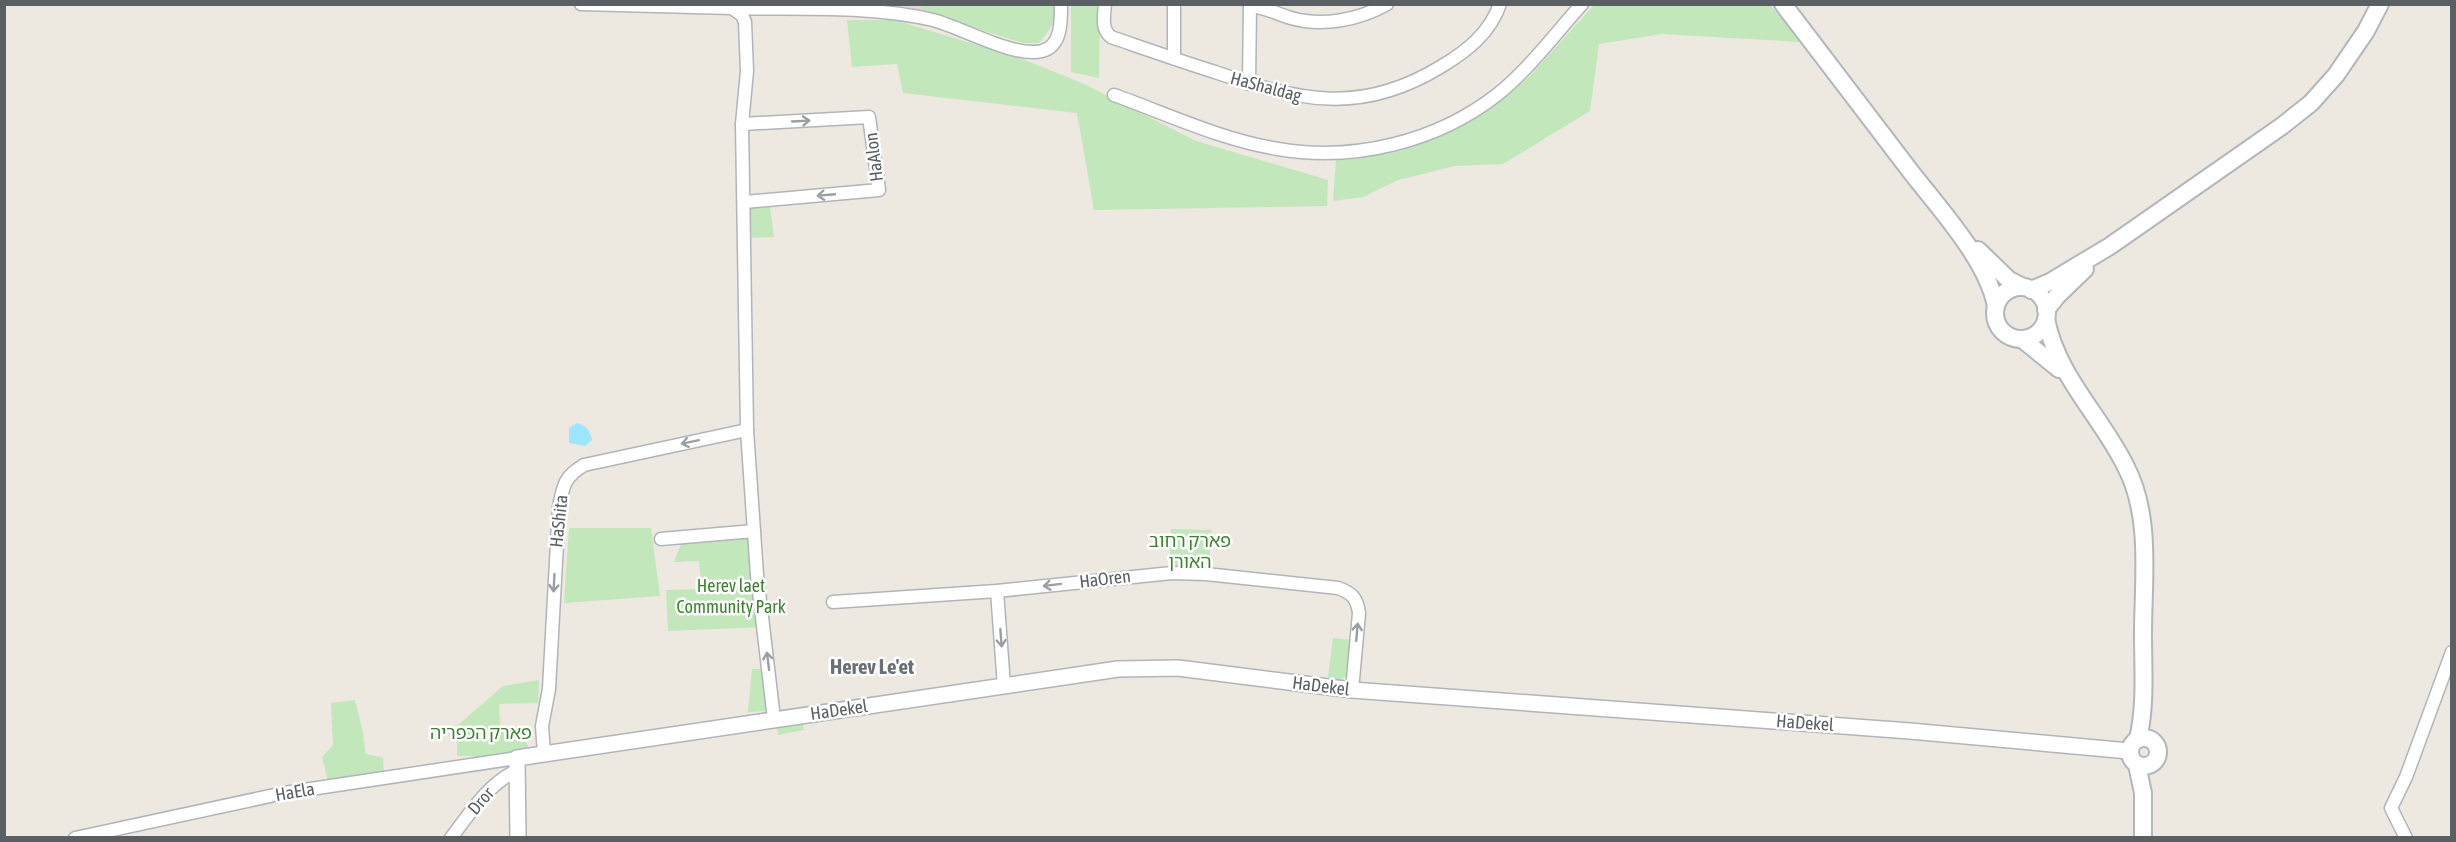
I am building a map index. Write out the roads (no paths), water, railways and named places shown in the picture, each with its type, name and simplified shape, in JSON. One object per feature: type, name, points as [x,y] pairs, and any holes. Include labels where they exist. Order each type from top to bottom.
[{"type":"main road","points":[[1783,4],[1946,217],[1984,273],[1996,306],[1996,322],[2000,329],[2014,338],[2022,339],[2042,353],[2068,378]]},
{"type":"main road","points":[[1996,306],[2006,292],[2050,282],[2110,246],[2282,126],[2311,103],[2336,75],[2366,31],[2380,4]]},
{"type":"main road","points":[[1946,217],[2002,274],[2038,295],[2046,315],[2052,345],[2068,378],[2115,446],[2136,490],[2143,542],[2141,752],[2143,837]]},
{"type":"main road","points":[[2022,339],[2037,333],[2057,296],[2110,246]]},
{"type":"street","points":[[581,4],[868,12],[918,17],[965,30],[1013,50],[1032,53],[1050,48],[1055,41],[1060,29],[1061,4]]},
{"type":"street","name":"HaShaldag","points":[[1104,4],[1104,28],[1111,37],[1287,95],[1335,99],[1396,89],[1433,72],[1463,53],[1478,40],[1489,27],[1500,4]]},
{"type":"street","points":[[1174,4],[1174,58]]},
{"type":"street","points":[[1249,84],[1250,5],[1292,18],[1325,22],[1361,15],[1387,4]]},
{"type":"street","points":[[1113,95],[1224,134],[1278,149],[1337,153],[1370,150],[1428,133],[1478,109],[1520,74],[1582,4]]},
{"type":"street","points":[[732,8],[742,15],[746,30],[747,71],[742,124],[747,430],[754,531],[774,719]]},
{"type":"street","name":"HaAlon","points":[[742,124],[869,117],[879,190],[745,202]]},
{"type":"street","name":"HaShita","points":[[544,754],[542,726],[549,689],[559,507],[563,486],[571,472],[584,465],[747,430]]},
{"type":"street","points":[[661,539],[754,531]]},
{"type":"street","name":"HaOren","points":[[833,603],[997,591],[1172,573],[1206,574],[1338,588],[1349,592],[1357,600],[1359,613],[1352,690]]},
{"type":"street","points":[[997,591],[1004,686]]},
{"type":"street","points":[[2406,837],[2391,808],[2406,777],[2451,652]]},
{"type":"street","name":"HaDekel","points":[[517,765],[544,754],[1091,672],[1149,667],[1178,668],[1352,690],[1910,731],[2141,752]]},
{"type":"street","points":[[517,765],[518,837]]},
{"type":"street","name":"HaEla","points":[[75,837],[284,793],[517,765]]},
{"type":"street","name":"Dror","points":[[451,837],[476,805],[501,778],[517,765]]},
{"type":"water","points":[[577,423],[586,427],[590,434],[592,440],[585,446],[569,443],[569,428]]},
{"type":"district","name":"Herev Le'et","points":[[872,667]]},
{"type":"park label","name":"פארק רחוב האורן","points":[[1190,551]]},
{"type":"park label","name":"Herev laet Community Park","points":[[731,596]]},
{"type":"park label","name":"פארק הכפריה","points":[[481,733]]}]
